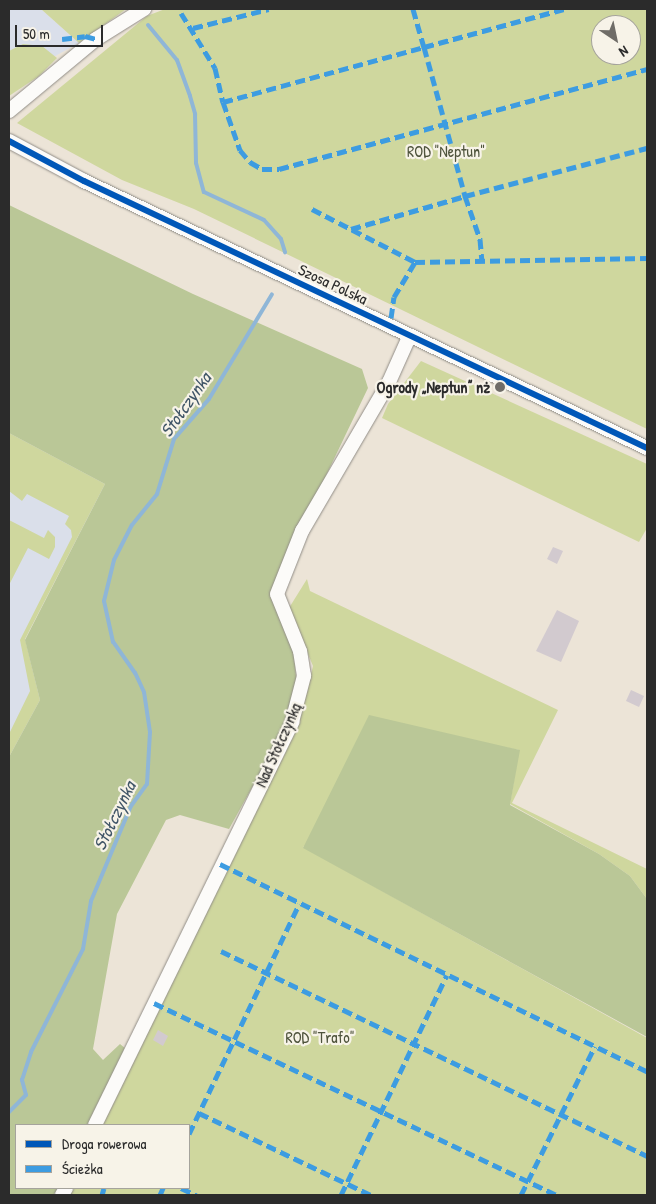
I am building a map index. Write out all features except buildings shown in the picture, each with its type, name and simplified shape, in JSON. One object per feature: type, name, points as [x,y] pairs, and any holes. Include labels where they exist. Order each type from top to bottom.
[{"type":"street","points":[[9,111],[96,40],[144,9]]},
{"type":"street","name":"Szosa Polska","points":[[9,141],[84,181],[647,448]]},
{"type":"street","name":"Nad Stołczynką","points":[[95,1124],[292,722],[304,676],[300,651],[277,594],[302,531],[389,382],[410,335]]},
{"type":"shaded area","points":[[9,9],[41,9],[79,43],[15,78],[9,73]]},
{"type":"shaded area","points":[[9,433],[105,484],[25,639],[40,700],[9,757]]},
{"type":"green space","points":[[41,9],[126,9],[79,43]]},
{"type":"green space","name":"ROD \"Neptun\"","points":[[165,9],[647,9],[647,429],[194,209],[122,180],[17,123],[147,16]]},
{"type":"green space","points":[[23,44],[42,46],[57,58],[39,76],[9,96],[9,51]]},
{"type":"green space","points":[[9,205],[193,294],[362,369],[368,388],[275,582],[294,654],[297,688],[275,746],[229,829],[180,815],[166,820],[117,914],[93,1049],[103,1060],[120,1044],[126,1049],[90,1124],[15,1124],[15,1189],[57,1189],[54,1195],[9,1195],[9,757],[40,700],[25,640],[105,484],[9,433]]},
{"type":"green space","points":[[421,361],[647,464],[647,528],[639,542],[382,418],[388,404]]},
{"type":"green space","points":[[9,433],[105,484],[25,639],[40,700],[9,757],[9,734],[30,691],[20,640],[72,537],[71,530],[65,524],[69,516],[27,494],[22,501],[9,491]]},
{"type":"green space","points":[[9,520],[44,538],[48,530],[55,537],[55,547],[49,559],[28,548],[9,585]]},
{"type":"green space","name":"ROD \"Trafo\"","points":[[307,579],[310,591],[558,710],[512,803],[647,869],[647,899],[630,876],[599,854],[510,804],[519,750],[492,745],[303,847],[647,1038],[647,1195],[64,1195],[67,1189],[190,1189],[190,1124],[99,1124],[305,700],[313,666],[289,608]]},
{"type":"green space","points":[[369,715],[520,750],[510,805],[599,854],[630,876],[647,899],[647,1037],[303,848]]},
{"type":"waterway","name":"Stołczynka","points":[[148,25],[177,60],[190,96],[195,114],[196,163],[204,192],[264,220],[281,239],[285,252]]},
{"type":"waterway","name":"Stołczynka","points":[[9,1112],[26,1095],[22,1080],[31,1052],[83,949],[91,901],[131,806],[147,784],[150,732],[144,692],[135,673],[113,642],[104,601],[114,560],[132,525],[157,494],[174,439],[209,399],[272,294]]},
{"type":"marked path","points":[[193,28],[269,9]]},
{"type":"marked path","points":[[413,9],[424,47],[564,9]]},
{"type":"marked path","points":[[181,13],[215,68],[223,102],[424,47],[465,196],[647,148]]},
{"type":"marked path","points":[[62,39],[85,36],[96,39]]},
{"type":"marked path","points":[[223,102],[240,150],[250,162],[262,169],[279,169],[647,69]]},
{"type":"marked path","points":[[351,229],[465,196],[480,239],[482,261]]},
{"type":"marked path","points":[[312,209],[415,262],[647,258]]},
{"type":"marked path","points":[[391,318],[394,297],[415,262]]},
{"type":"marked path","points":[[220,864],[647,1071]]},
{"type":"marked path","points":[[190,1132],[299,904]]},
{"type":"marked path","points":[[221,951],[647,1156]]},
{"type":"marked path","points":[[341,1195],[447,975]]},
{"type":"marked path","points":[[154,1003],[557,1195]]},
{"type":"marked path","points":[[521,1195],[595,1046]]},
{"type":"marked path","points":[[199,1113],[371,1195]]},
{"type":"marked path","points":[[102,1195],[104,1189]]},
{"type":"marked path","points":[[160,1195],[163,1189]]},
{"type":"marked path","points":[[183,1189],[196,1195]]},
{"type":"cycle path","points":[[9,141],[84,181],[647,448]]},
{"type":"place","name":"Ogrody „Neptun” nż","points":[[500,387]]}]
